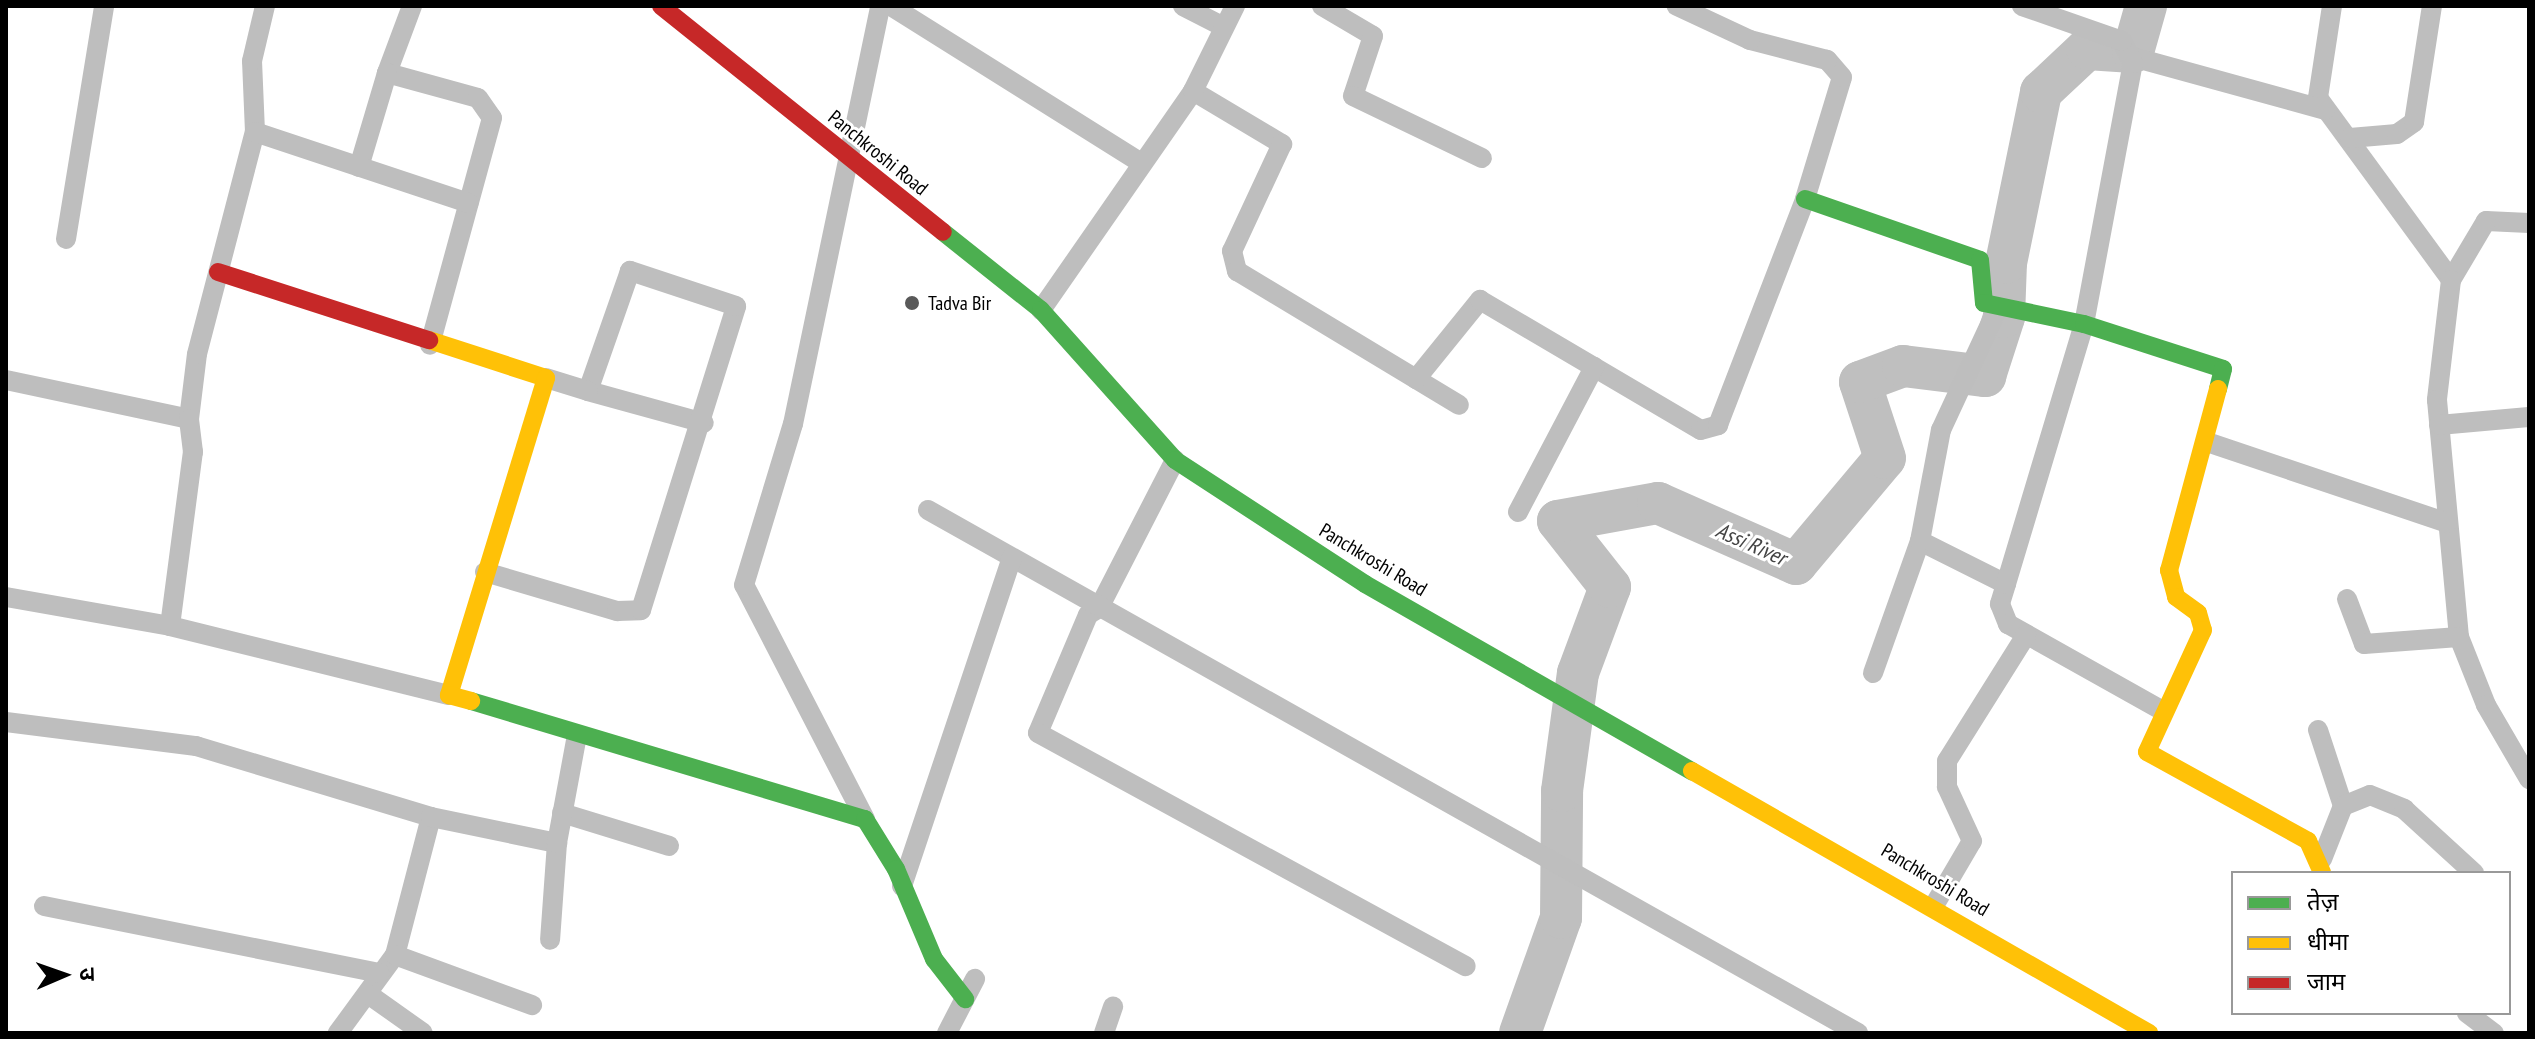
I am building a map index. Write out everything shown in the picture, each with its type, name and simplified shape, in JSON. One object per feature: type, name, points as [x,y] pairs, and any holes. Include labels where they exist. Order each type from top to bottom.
[{"type":"street","points":[[66,239],[104,6]]},
{"type":"street","points":[[170,626],[193,452],[189,419],[218,272],[255,132],[252,61],[265,6]]},
{"type":"street","points":[[359,167],[387,73],[412,6]]},
{"type":"street","name":"Panchkroshi Road","points":[[661,6],[1041,310],[1175,460],[1365,584],[1555,687],[1935,904],[2149,1033]]},
{"type":"street","points":[[880,6],[793,424],[744,585],[902,886],[934,959],[965,999]]},
{"type":"street","points":[[891,6],[1141,163]]},
{"type":"street","points":[[1183,6],[1222,26]]},
{"type":"street","points":[[1041,310],[1193,91],[1222,26],[1235,6]]},
{"type":"street","points":[[1322,6],[1373,36],[1353,96],[1482,158]]},
{"type":"street","points":[[1416,379],[1480,300],[1701,430],[1718,425],[1805,199],[1842,77],[1836,65],[1750,40],[1677,6]]},
{"type":"street","points":[[2022,6],[2130,52],[2325,110]]},
{"type":"street","points":[[2332,6],[2315,83],[2325,110],[2350,138],[2451,280]]},
{"type":"street","points":[[2350,138],[2397,134],[2414,122],[2432,6]]},
{"type":"street","points":[[2130,52],[2084,324],[2006,584],[2002,614],[2026,635],[2161,710]]},
{"type":"street","points":[[387,73],[489,105],[468,203],[430,345]]},
{"type":"street","points":[[1193,91],[1282,144],[1232,251],[1237,271],[1459,405]]},
{"type":"street","points":[[255,132],[468,203]]},
{"type":"street","points":[[1805,199],[1980,260],[1987,273],[1980,297],[2004,308],[2084,324],[2219,365],[2226,380],[2169,570],[2176,597],[2198,613],[2203,630],[2148,741],[2154,763],[2308,841],[2322,866]]},
{"type":"street","points":[[2529,223],[2486,221],[2451,280],[2439,425],[2459,637],[2522,753],[2529,779]]},
{"type":"street","points":[[485,572],[617,611],[641,610],[704,423],[736,306],[640,271],[625,276],[588,391]]},
{"type":"street","points":[[218,272],[430,345],[704,423]]},
{"type":"street","points":[[1873,673],[1920,541],[1941,430],[1967,374],[2004,308]]},
{"type":"street","points":[[1518,512],[1594,367]]},
{"type":"street","points":[[449,695],[546,378]]},
{"type":"street","points":[[6,380],[189,419]]},
{"type":"street","points":[[2439,425],[2529,417]]},
{"type":"street","points":[[2207,442],[2447,523]]},
{"type":"street","points":[[1175,460],[1099,608],[1088,615],[1038,721],[1045,742],[1466,966]]},
{"type":"street","points":[[928,510],[1858,1033]]},
{"type":"street","points":[[1920,541],[2006,584]]},
{"type":"street","points":[[902,886],[1012,558]]},
{"type":"street","points":[[6,597],[170,626],[449,695],[865,819]]},
{"type":"street","points":[[2347,599],[2364,644],[2459,637]]},
{"type":"street","points":[[1935,904],[1972,841],[1947,787],[1947,761],[2026,635]]},
{"type":"street","points":[[6,722],[196,746],[431,817],[557,843]]},
{"type":"street","points":[[2318,730],[2343,806]]},
{"type":"street","points":[[550,940],[557,843],[577,735]]},
{"type":"street","points":[[2322,866],[2343,806],[2359,795],[2393,803],[2472,871]]},
{"type":"street","points":[[562,813],[669,846]]},
{"type":"street","points":[[338,1033],[395,955],[431,817]]},
{"type":"street","points":[[44,906],[379,973]]},
{"type":"street","points":[[395,955],[532,1005]]},
{"type":"street","points":[[947,1033],[975,979]]},
{"type":"street","points":[[368,994],[423,1033]]},
{"type":"street","points":[[1104,1033],[1113,1007]]},
{"type":"street","points":[[2470,1015],[2494,1033]]},
{"type":"waterway","name":"Assi River","points":[[1520,1033],[1561,918],[1562,791],[1578,673],[1610,587],[1558,521],[1658,503],[1796,564],[1885,458],[1860,382],[1903,366],[1985,376],[2004,317],[2006,263],[2041,92],[2087,49],[2133,52],[2146,6]]},
{"type":"traffic: fast","points":[[1805,199],[1980,260],[1984,303],[2084,324],[2223,369],[2218,389]]},
{"type":"traffic: fast","points":[[943,232],[1041,310],[1175,460],[1365,584],[1692,771]]},
{"type":"traffic: fast","points":[[471,701],[865,819],[896,869],[934,959],[965,999]]},
{"type":"traffic: slow","points":[[429,340],[546,378],[449,695],[471,701]]},
{"type":"traffic: slow","points":[[2218,389],[2169,570],[2176,597],[2198,613],[2203,630],[2147,752],[2308,841],[2321,871]]},
{"type":"traffic: slow","points":[[1692,771],[2149,1033]]},
{"type":"traffic: jam","points":[[661,6],[943,232]]},
{"type":"traffic: jam","points":[[218,272],[429,340]]},
{"type":"place","name":"Tadva Bir","points":[[912,303]]}]
